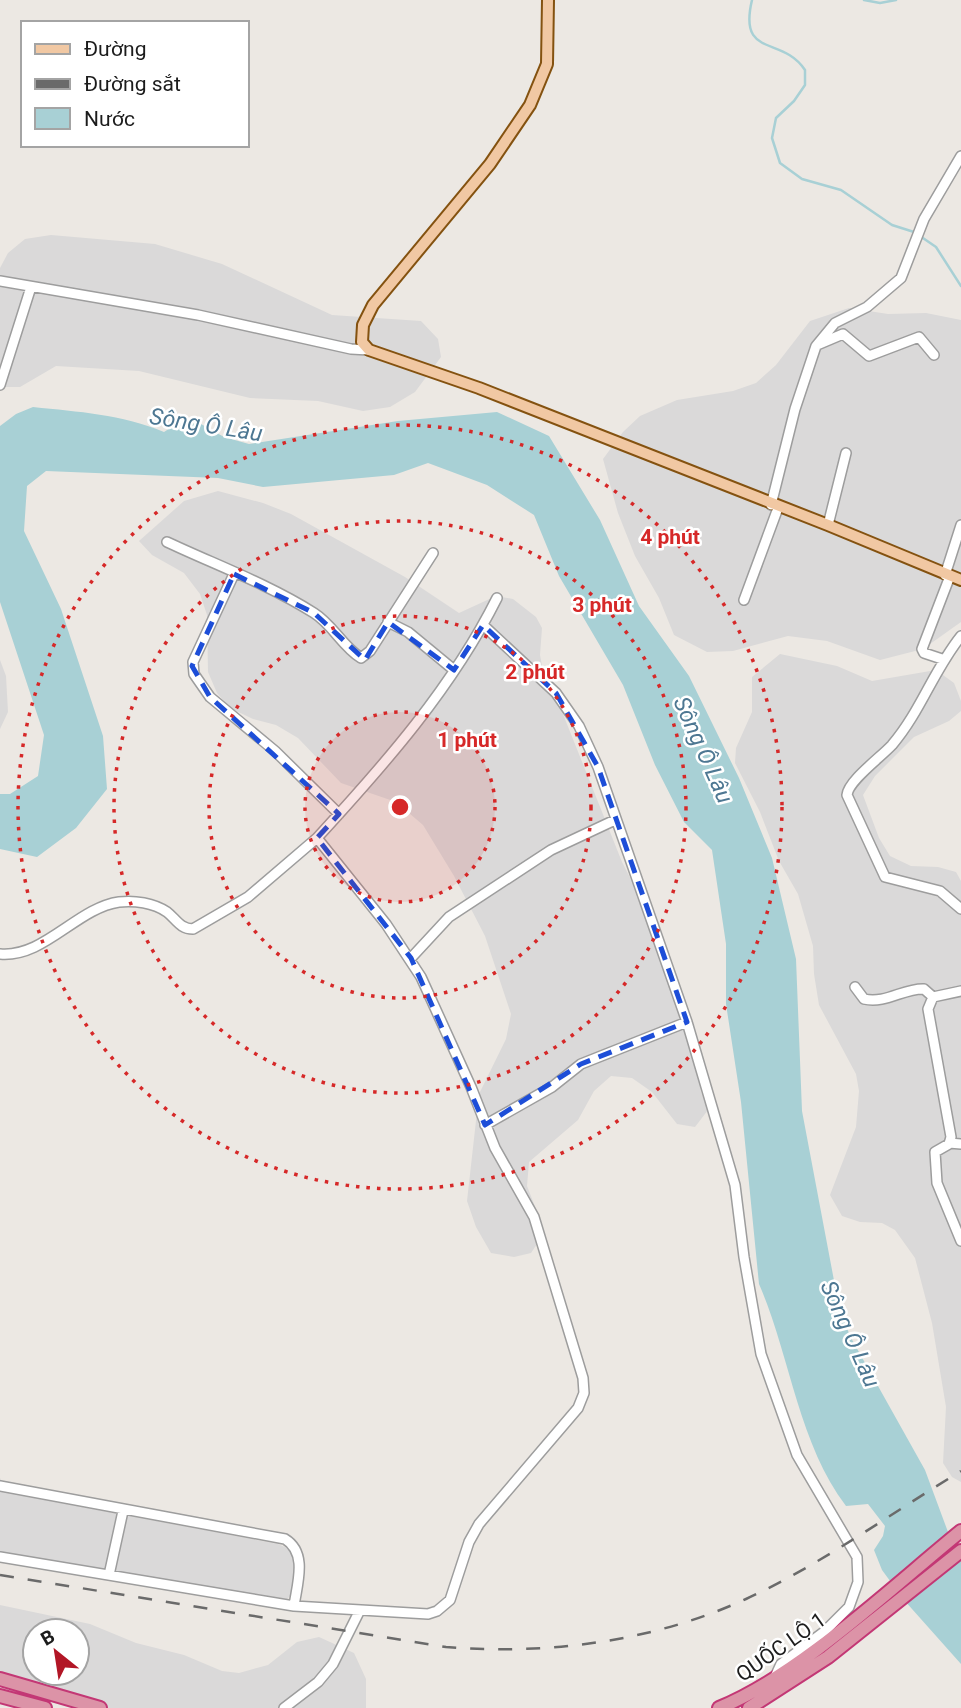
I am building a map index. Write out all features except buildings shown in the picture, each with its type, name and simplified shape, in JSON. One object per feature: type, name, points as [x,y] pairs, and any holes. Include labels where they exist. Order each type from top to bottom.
[{"type":"highway","name":"QUỐC LỘ 1","points":[[719,1708],[739,1700],[775,1677],[961,1531]]},
{"type":"highway","name":"QUỐC LỘ 1","points":[[749,1708],[828,1657],[961,1551]]},
{"type":"highway","points":[[0,1679],[100,1708]]},
{"type":"highway","points":[[2,1700],[45,1708]]},
{"type":"main road","points":[[548,0],[547,64],[535,95],[490,164],[373,305],[361,335],[362,342],[369,350],[479,388],[828,525],[952,577]]},
{"type":"street","points":[[744,600],[775,506],[795,409],[817,346],[835,323],[867,307],[901,278],[924,219],[961,156]]},
{"type":"street","points":[[0,281],[198,315],[351,349],[369,350]]},
{"type":"street","points":[[0,385],[31,287]]},
{"type":"street","points":[[817,346],[843,334],[869,356],[919,337],[934,355]]},
{"type":"street","points":[[828,525],[846,453]]},
{"type":"street","points":[[942,659],[924,653],[922,649],[952,577],[961,525]]},
{"type":"street","points":[[167,542],[314,614],[349,651],[361,658],[370,651],[433,553]]},
{"type":"street","points":[[234,574],[193,662],[194,674],[211,697],[275,751],[339,814]]},
{"type":"street","points":[[0,954],[24,950],[91,912],[115,902],[138,902],[160,907],[181,926],[193,929],[248,897],[317,838],[398,747],[454,670],[497,598]]},
{"type":"street","points":[[388,622],[408,632],[454,670]]},
{"type":"street","points":[[483,625],[568,707],[589,746],[687,1022],[735,1185],[744,1258],[761,1354],[797,1455],[857,1557],[859,1566],[855,1598],[849,1607],[825,1631],[780,1664],[775,1677]]},
{"type":"street","points":[[961,636],[942,659],[904,730],[866,772],[850,784],[846,795],[885,877],[934,888],[961,909]]},
{"type":"street","points":[[411,958],[449,917],[551,850],[615,820]]},
{"type":"street","points":[[0,1557],[294,1606],[428,1614],[445,1606],[453,1593],[474,1530],[573,1416],[584,1393],[534,1217],[500,1159],[457,1053],[411,958],[317,838]]},
{"type":"street","points":[[855,987],[864,999],[869,1001],[892,998],[916,989],[924,989],[933,997]]},
{"type":"street","points":[[949,1143],[928,1017],[929,1001],[933,997],[961,991]]},
{"type":"street","points":[[485,1125],[552,1087],[581,1064],[687,1022]]},
{"type":"street","points":[[961,1144],[949,1143],[934,1152],[935,1173],[961,1241]]},
{"type":"street","points":[[1,1484],[123,1511],[285,1539],[294,1546],[299,1555],[294,1606]]},
{"type":"street","points":[[109,1575],[123,1511]]},
{"type":"street","points":[[284,1708],[318,1682],[332,1664],[360,1610]]},
{"type":"highlighted area","points":[[234,574],[314,613],[365,660],[388,622],[454,670],[483,625],[556,693],[598,767],[687,1022],[581,1064],[485,1125],[411,958],[317,838],[339,814],[210,697],[192,666]]},
{"type":"shaded area","points":[[51,235],[155,244],[222,264],[332,315],[421,321],[438,339],[441,357],[415,392],[390,407],[363,411],[318,401],[250,398],[139,371],[56,366],[20,387],[0,387],[0,268],[8,253],[25,239]]},
{"type":"shaded area","points":[[849,308],[888,314],[926,313],[961,320],[961,622],[923,649],[880,660],[827,641],[788,636],[733,651],[707,652],[674,635],[659,598],[635,556],[618,513],[603,459],[623,432],[640,416],[677,400],[733,391],[756,383],[776,365],[810,321]]},
{"type":"shaded area","points":[[218,491],[291,514],[405,577],[459,613],[496,596],[513,599],[536,617],[542,628],[540,655],[543,671],[557,699],[622,862],[642,901],[690,1030],[701,1092],[708,1110],[695,1127],[677,1124],[652,1092],[632,1078],[611,1076],[594,1091],[578,1120],[529,1162],[527,1186],[541,1222],[539,1241],[531,1253],[514,1257],[491,1253],[476,1227],[467,1201],[479,1094],[506,1039],[511,1014],[485,936],[454,876],[423,825],[396,802],[341,783],[298,738],[276,725],[253,719],[230,708],[217,693],[208,672],[207,615],[200,594],[184,573],[152,555],[139,541],[184,501]]},
{"type":"shaded area","points":[[780,654],[837,666],[872,681],[936,670],[954,683],[961,701],[961,711],[949,721],[914,737],[875,776],[863,795],[879,838],[890,856],[911,866],[938,867],[956,872],[961,881],[961,1482],[952,1477],[943,1463],[946,1407],[932,1323],[915,1258],[895,1230],[882,1223],[860,1222],[842,1216],[830,1195],[856,1127],[859,1091],[856,1074],[819,1005],[813,946],[798,894],[779,861],[760,812],[735,763],[736,748],[752,712],[752,677]]},
{"type":"shaded area","points":[[0,660],[6,676],[8,712],[0,729]]},
{"type":"shaded area","points":[[0,1478],[6,1489],[24,1496],[278,1544],[289,1549],[296,1557],[294,1592],[287,1599],[0,1554]]},
{"type":"shaded area","points":[[0,1605],[57,1617],[21,1617],[21,1684],[0,1678]]},
{"type":"shaded area","points":[[91,1624],[136,1643],[184,1655],[222,1671],[239,1673],[268,1665],[297,1642],[319,1637],[354,1653],[366,1679],[366,1708],[106,1708],[32,1687],[91,1687]]},
{"type":"water","name":"Sông Ô Lâu","points":[[33,407],[116,417],[164,432],[178,423],[201,424],[224,437],[249,444],[398,421],[497,412],[549,436],[600,520],[639,606],[689,676],[739,778],[772,858],[796,959],[802,1111],[839,1307],[850,1336],[925,1470],[948,1532],[961,1554],[961,1664],[904,1600],[882,1570],[874,1550],[883,1536],[885,1526],[868,1504],[846,1506],[830,1481],[806,1427],[759,1284],[741,1102],[726,1004],[726,944],[712,850],[684,822],[655,765],[623,685],[559,576],[534,515],[487,485],[428,463],[394,475],[263,487],[218,478],[46,471],[27,486],[24,531],[61,609],[103,736],[107,789],[76,828],[37,857],[0,849],[0,794],[10,794],[38,776],[44,735],[0,602],[0,426],[16,414]]},
{"type":"waterway","points":[[752,0],[749,19],[751,31],[757,39],[796,59],[805,70],[805,85],[794,101],[776,118],[772,138],[780,163],[802,179],[841,190],[892,225],[914,232]]},
{"type":"waterway","points":[[864,0],[880,3],[896,0]]},
{"type":"waterway","points":[[920,236],[936,247],[961,286]]},
{"type":"railway","points":[[0,1575],[446,1647],[561,1647],[674,1626],[746,1599],[829,1554],[961,1471]]}]
